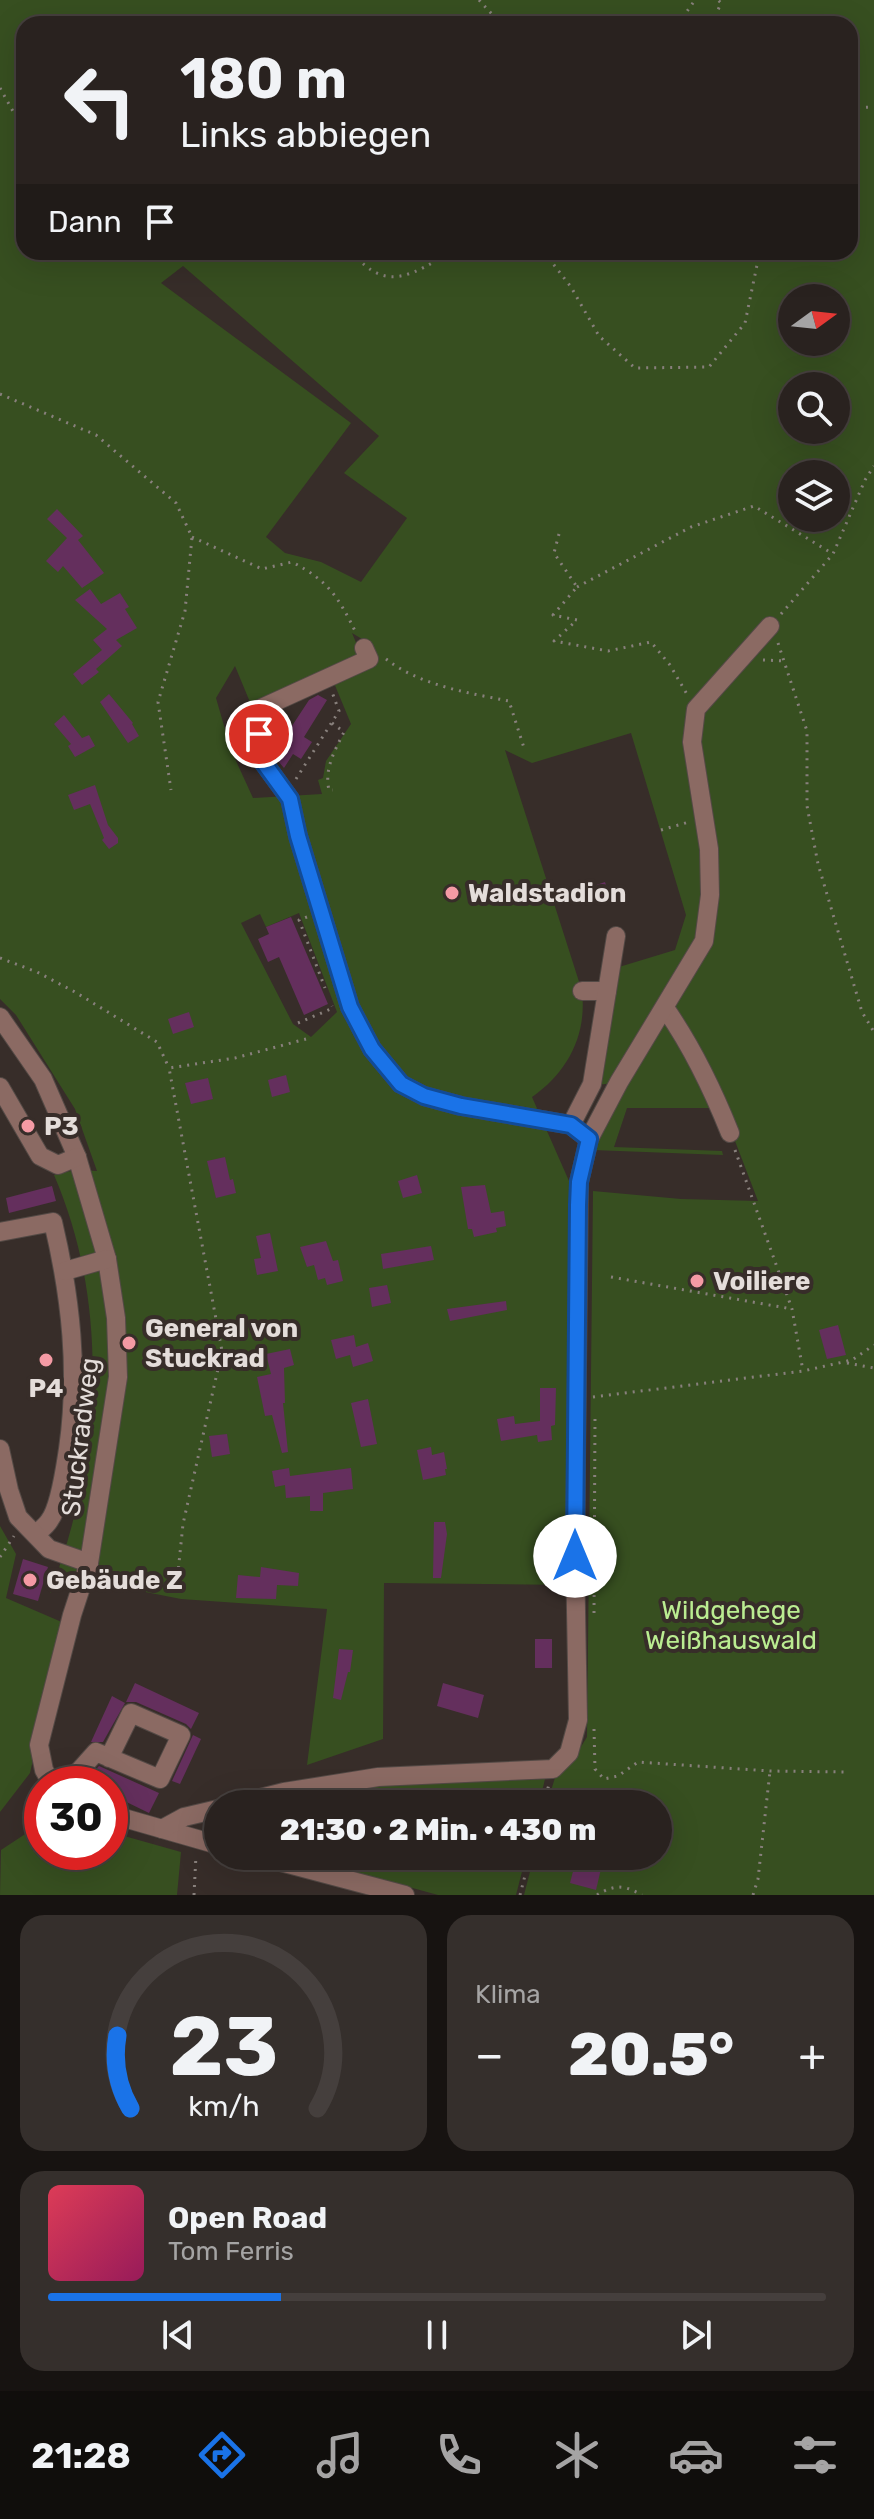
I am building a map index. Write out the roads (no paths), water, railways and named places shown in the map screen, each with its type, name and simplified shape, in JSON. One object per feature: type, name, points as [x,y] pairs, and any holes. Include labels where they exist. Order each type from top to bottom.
[{"type":"street","points":[[297,1790],[378,1777],[553,1769],[569,1753],[578,1720],[575,1541],[578,1196],[582,1168],[589,1139],[619,1082],[704,941],[710,895],[709,849],[692,742],[696,709],[770,626]]},
{"type":"street","points":[[364,648],[369,659],[257,710],[261,759],[290,799],[298,836],[350,1007],[372,1049],[401,1084],[424,1096],[461,1106],[571,1125],[589,1139]]},
{"type":"street","points":[[571,1125],[592,1084],[616,936]]},
{"type":"street","points":[[582,991],[607,991]]},
{"type":"street","points":[[665,1008],[689,1042],[710,1082],[730,1133]]},
{"type":"street","name":"Stuckradweg","points":[[2,1023],[43,1079],[77,1157],[107,1259],[116,1318],[118,1377],[89,1563],[39,1745],[43,1766]]},
{"type":"street","points":[[0,1087],[40,1156],[58,1165],[77,1157]]},
{"type":"street","points":[[0,1232],[53,1222],[65,1271],[75,1353],[73,1417],[65,1472],[51,1519],[36,1534]]},
{"type":"street","points":[[65,1271],[107,1259]]},
{"type":"street","points":[[0,1449],[18,1517],[49,1549],[89,1563]]},
{"type":"street","points":[[83,1766],[96,1752],[109,1758]]},
{"type":"street","points":[[162,1829],[184,1817],[204,1812]]},
{"type":"street","points":[[128,1819],[204,1842]]},
{"type":"street","points":[[311,1870],[405,1895]]},
{"type":"place","name":"Waldstadion","points":[[452,893]]},
{"type":"place","name":"P3","points":[[28,1126]]},
{"type":"place","name":"Voiliere","points":[[697,1281]]},
{"type":"place","name":"General von Stuckrad","points":[[129,1343]]},
{"type":"place","name":"P4","points":[[46,1360]]},
{"type":"place","name":"Gebäude Z","points":[[30,1580]]},
{"type":"park label","name":"Wildgehege Weißhauswald","points":[[731,1625]]}]
